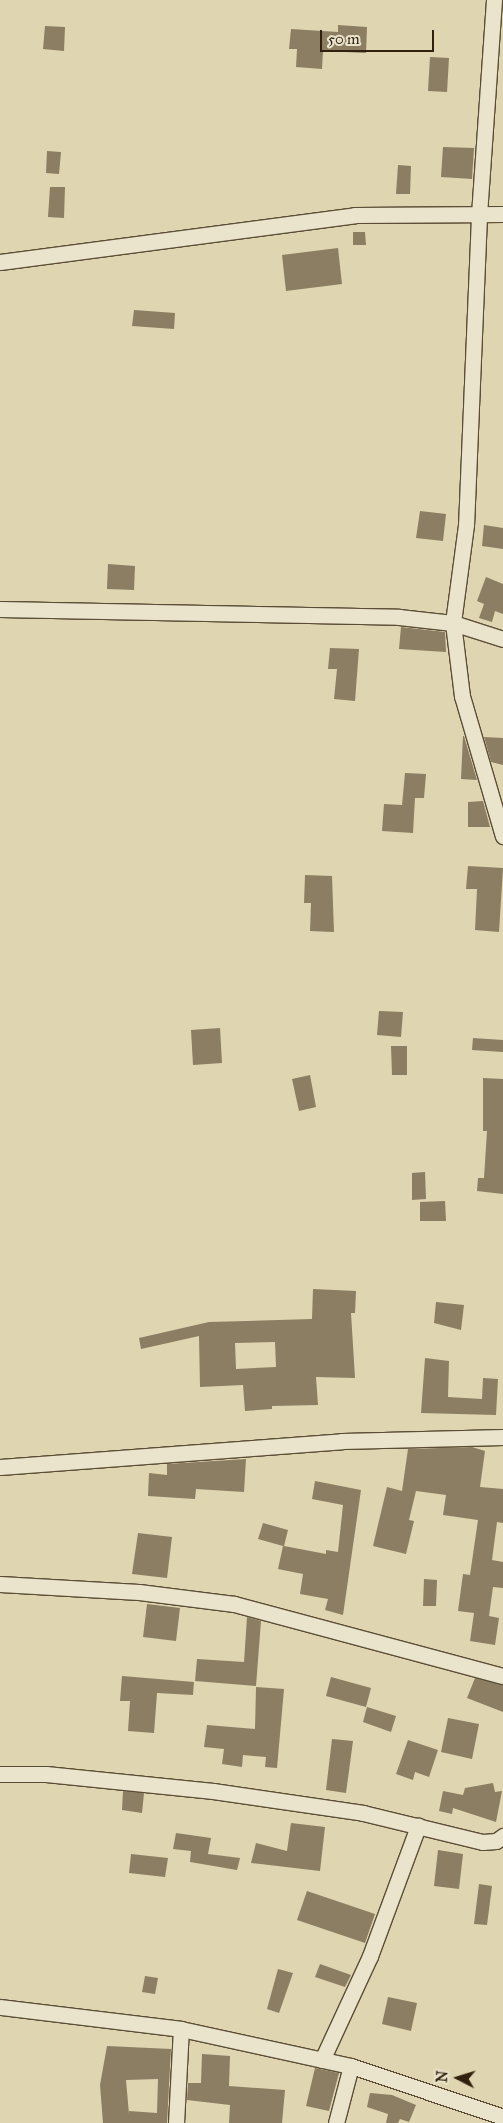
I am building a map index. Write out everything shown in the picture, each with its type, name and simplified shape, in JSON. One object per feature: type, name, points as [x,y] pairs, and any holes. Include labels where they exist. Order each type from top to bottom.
[{"type":"street","points":[[494,0],[479,216],[466,525],[453,623],[462,696],[503,836]]},
{"type":"street","points":[[0,262],[355,215],[479,216],[503,214]]},
{"type":"street","points":[[0,609],[306,613],[399,617],[453,623],[503,639]]},
{"type":"street","points":[[0,1467],[342,1441],[503,1437]]},
{"type":"street","points":[[0,1584],[138,1592],[234,1604],[503,1676]]},
{"type":"street","points":[[0,1774],[46,1774],[213,1792],[363,1813],[483,1842],[496,1841],[503,1836]]},
{"type":"street","points":[[322,2060],[370,1956],[418,1826]]},
{"type":"street","points":[[0,2007],[181,2029],[351,2066],[503,2117]]},
{"type":"street","points":[[176,2123],[181,2029]]},
{"type":"street","points":[[336,2123],[351,2066]]},
{"type":"building","points":[[338,25],[367,27],[366,53],[323,51],[322,69],[296,67],[297,49],[289,49],[291,29],[338,32]]},
{"type":"building","points":[[45,26],[65,27],[64,51],[43,49]]},
{"type":"building","points":[[430,57],[449,58],[447,92],[428,91]]},
{"type":"building","points":[[443,147],[474,148],[472,179],[441,177]]},
{"type":"building","points":[[47,151],[61,152],[59,174],[46,173]]},
{"type":"building","points":[[398,165],[411,166],[410,194],[396,194]]},
{"type":"building","points":[[50,187],[65,187],[64,218],[48,217]]},
{"type":"building","points":[[353,232],[365,232],[366,245],[353,245]]},
{"type":"building","points":[[338,248],[342,284],[286,291],[282,255]]},
{"type":"building","points":[[134,310],[175,313],[174,329],[132,326]]},
{"type":"building","points":[[420,511],[446,514],[443,541],[416,538]]},
{"type":"building","points":[[484,525],[503,528],[503,549],[482,546]]},
{"type":"building","points":[[108,564],[135,566],[134,590],[107,589]]},
{"type":"building","points":[[486,577],[503,584],[503,614],[495,611],[492,622],[479,618],[484,604],[477,601]]},
{"type":"building","points":[[401,627],[445,632],[446,652],[399,649]]},
{"type":"building","points":[[330,648],[359,649],[355,701],[334,699],[337,669],[328,669]]},
{"type":"building","points":[[464,736],[477,780],[461,779]]},
{"type":"building","points":[[484,737],[503,738],[503,765],[491,762]]},
{"type":"building","points":[[405,773],[426,774],[424,798],[415,798],[413,833],[382,831],[384,804],[402,805]]},
{"type":"building","points":[[483,801],[490,827],[468,827],[468,802]]},
{"type":"building","points":[[468,866],[503,868],[499,932],[475,930],[477,889],[466,889]]},
{"type":"building","points":[[305,875],[332,876],[334,932],[310,931],[311,903],[304,903]]},
{"type":"building","points":[[379,1011],[403,1012],[401,1037],[377,1035]]},
{"type":"building","points":[[220,1028],[222,1063],[193,1065],[191,1030]]},
{"type":"building","points":[[473,1038],[503,1040],[503,1052],[472,1050]]},
{"type":"building","points":[[391,1046],[407,1046],[407,1075],[392,1075]]},
{"type":"building","points":[[310,1075],[316,1107],[299,1111],[292,1079]]},
{"type":"building","points":[[483,1078],[503,1079],[503,1194],[477,1191],[478,1178],[484,1178],[487,1131],[483,1131]]},
{"type":"building","points":[[425,1172],[426,1199],[412,1200],[412,1173]]},
{"type":"building","points":[[445,1201],[446,1221],[420,1221],[420,1202]]},
{"type":"building","points":[[313,1289],[356,1291],[355,1313],[351,1313],[355,1378],[316,1377],[318,1405],[272,1406],[272,1409],[245,1411],[243,1385],[200,1387],[199,1336],[141,1349],[139,1338],[209,1322],[312,1319]],"holes":[[[275,1342],[276,1367],[236,1369],[235,1343]]]},
{"type":"building","points":[[436,1302],[464,1305],[461,1330],[434,1323]]},
{"type":"building","points":[[425,1358],[449,1361],[448,1397],[482,1399],[483,1378],[498,1379],[496,1415],[421,1413]]},
{"type":"building","points":[[472,1447],[485,1451],[480,1487],[503,1489],[503,1523],[497,1522],[492,1560],[503,1562],[503,1588],[493,1587],[489,1616],[499,1618],[495,1645],[470,1641],[474,1613],[458,1611],[463,1574],[470,1575],[478,1520],[443,1515],[446,1495],[416,1491],[409,1520],[414,1521],[406,1554],[373,1546],[387,1487],[402,1491],[408,1449]]},
{"type":"building","points":[[246,1459],[244,1492],[196,1489],[195,1499],[148,1496],[149,1473],[167,1475],[167,1464]]},
{"type":"building","points":[[315,1481],[361,1490],[343,1615],[325,1610],[328,1599],[300,1594],[303,1574],[278,1569],[283,1546],[258,1539],[263,1523],[288,1530],[284,1546],[326,1554],[326,1550],[338,1552],[343,1505],[312,1499]]},
{"type":"building","points":[[138,1533],[172,1537],[167,1578],[132,1574]]},
{"type":"building","points":[[424,1579],[437,1580],[436,1606],[423,1606]]},
{"type":"building","points":[[147,1604],[180,1608],[176,1641],[143,1637]]},
{"type":"building","points":[[247,1617],[261,1621],[256,1686],[195,1681],[197,1659],[244,1662]]},
{"type":"building","points":[[122,1676],[194,1682],[193,1695],[157,1693],[154,1733],[128,1731],[130,1701],[120,1701]]},
{"type":"building","points":[[331,1677],[371,1688],[366,1707],[326,1696]]},
{"type":"building","points":[[475,1678],[503,1685],[503,1712],[467,1698]]},
{"type":"building","points":[[256,1687],[284,1689],[277,1768],[265,1767],[266,1757],[243,1755],[242,1767],[222,1764],[224,1749],[204,1747],[207,1725],[255,1729]]},
{"type":"building","points":[[367,1707],[396,1716],[391,1732],[363,1722]]},
{"type":"building","points":[[448,1718],[479,1724],[472,1759],[441,1752]]},
{"type":"building","points":[[332,1739],[353,1741],[346,1793],[326,1790]]},
{"type":"building","points":[[408,1740],[438,1750],[429,1777],[415,1772],[413,1780],[396,1774]]},
{"type":"building","points":[[493,1783],[495,1792],[502,1791],[496,1822],[453,1808],[452,1814],[439,1811],[443,1791],[463,1795],[465,1788]]},
{"type":"building","points":[[123,1791],[144,1793],[142,1813],[122,1810]]},
{"type":"building","points":[[291,1823],[325,1827],[320,1871],[251,1863],[256,1843],[287,1851]]},
{"type":"building","points":[[176,1833],[211,1838],[208,1854],[240,1858],[237,1870],[190,1862],[191,1851],[173,1849]]},
{"type":"building","points":[[438,1850],[463,1854],[459,1889],[434,1886]]},
{"type":"building","points":[[131,1854],[168,1858],[165,1877],[129,1873]]},
{"type":"building","points":[[479,1884],[492,1886],[487,1925],[474,1924]]},
{"type":"building","points":[[307,1891],[375,1914],[365,1943],[297,1920]]},
{"type":"building","points":[[320,1964],[351,1975],[345,1987],[315,1977]]},
{"type":"building","points":[[278,1969],[293,1973],[279,2013],[267,2009]]},
{"type":"building","points":[[145,1976],[158,1978],[155,1994],[142,1992]]},
{"type":"building","points":[[388,1997],[417,2003],[411,2031],[382,2024]]},
{"type":"building","points":[[107,2046],[171,2049],[167,2123],[103,2123],[100,2085]],"holes":[[[158,2079],[157,2113],[129,2111],[129,2114],[126,2080]]]},
{"type":"building","points":[[202,2054],[230,2056],[229,2086],[285,2090],[282,2123],[229,2123],[230,2105],[187,2100],[188,2083],[201,2083]]},
{"type":"building","points":[[315,2068],[339,2073],[329,2111],[306,2106]]},
{"type":"building","points":[[370,2093],[392,2095],[416,2105],[409,2122],[400,2119],[398,2123],[386,2123],[388,2114],[367,2107]]}]
